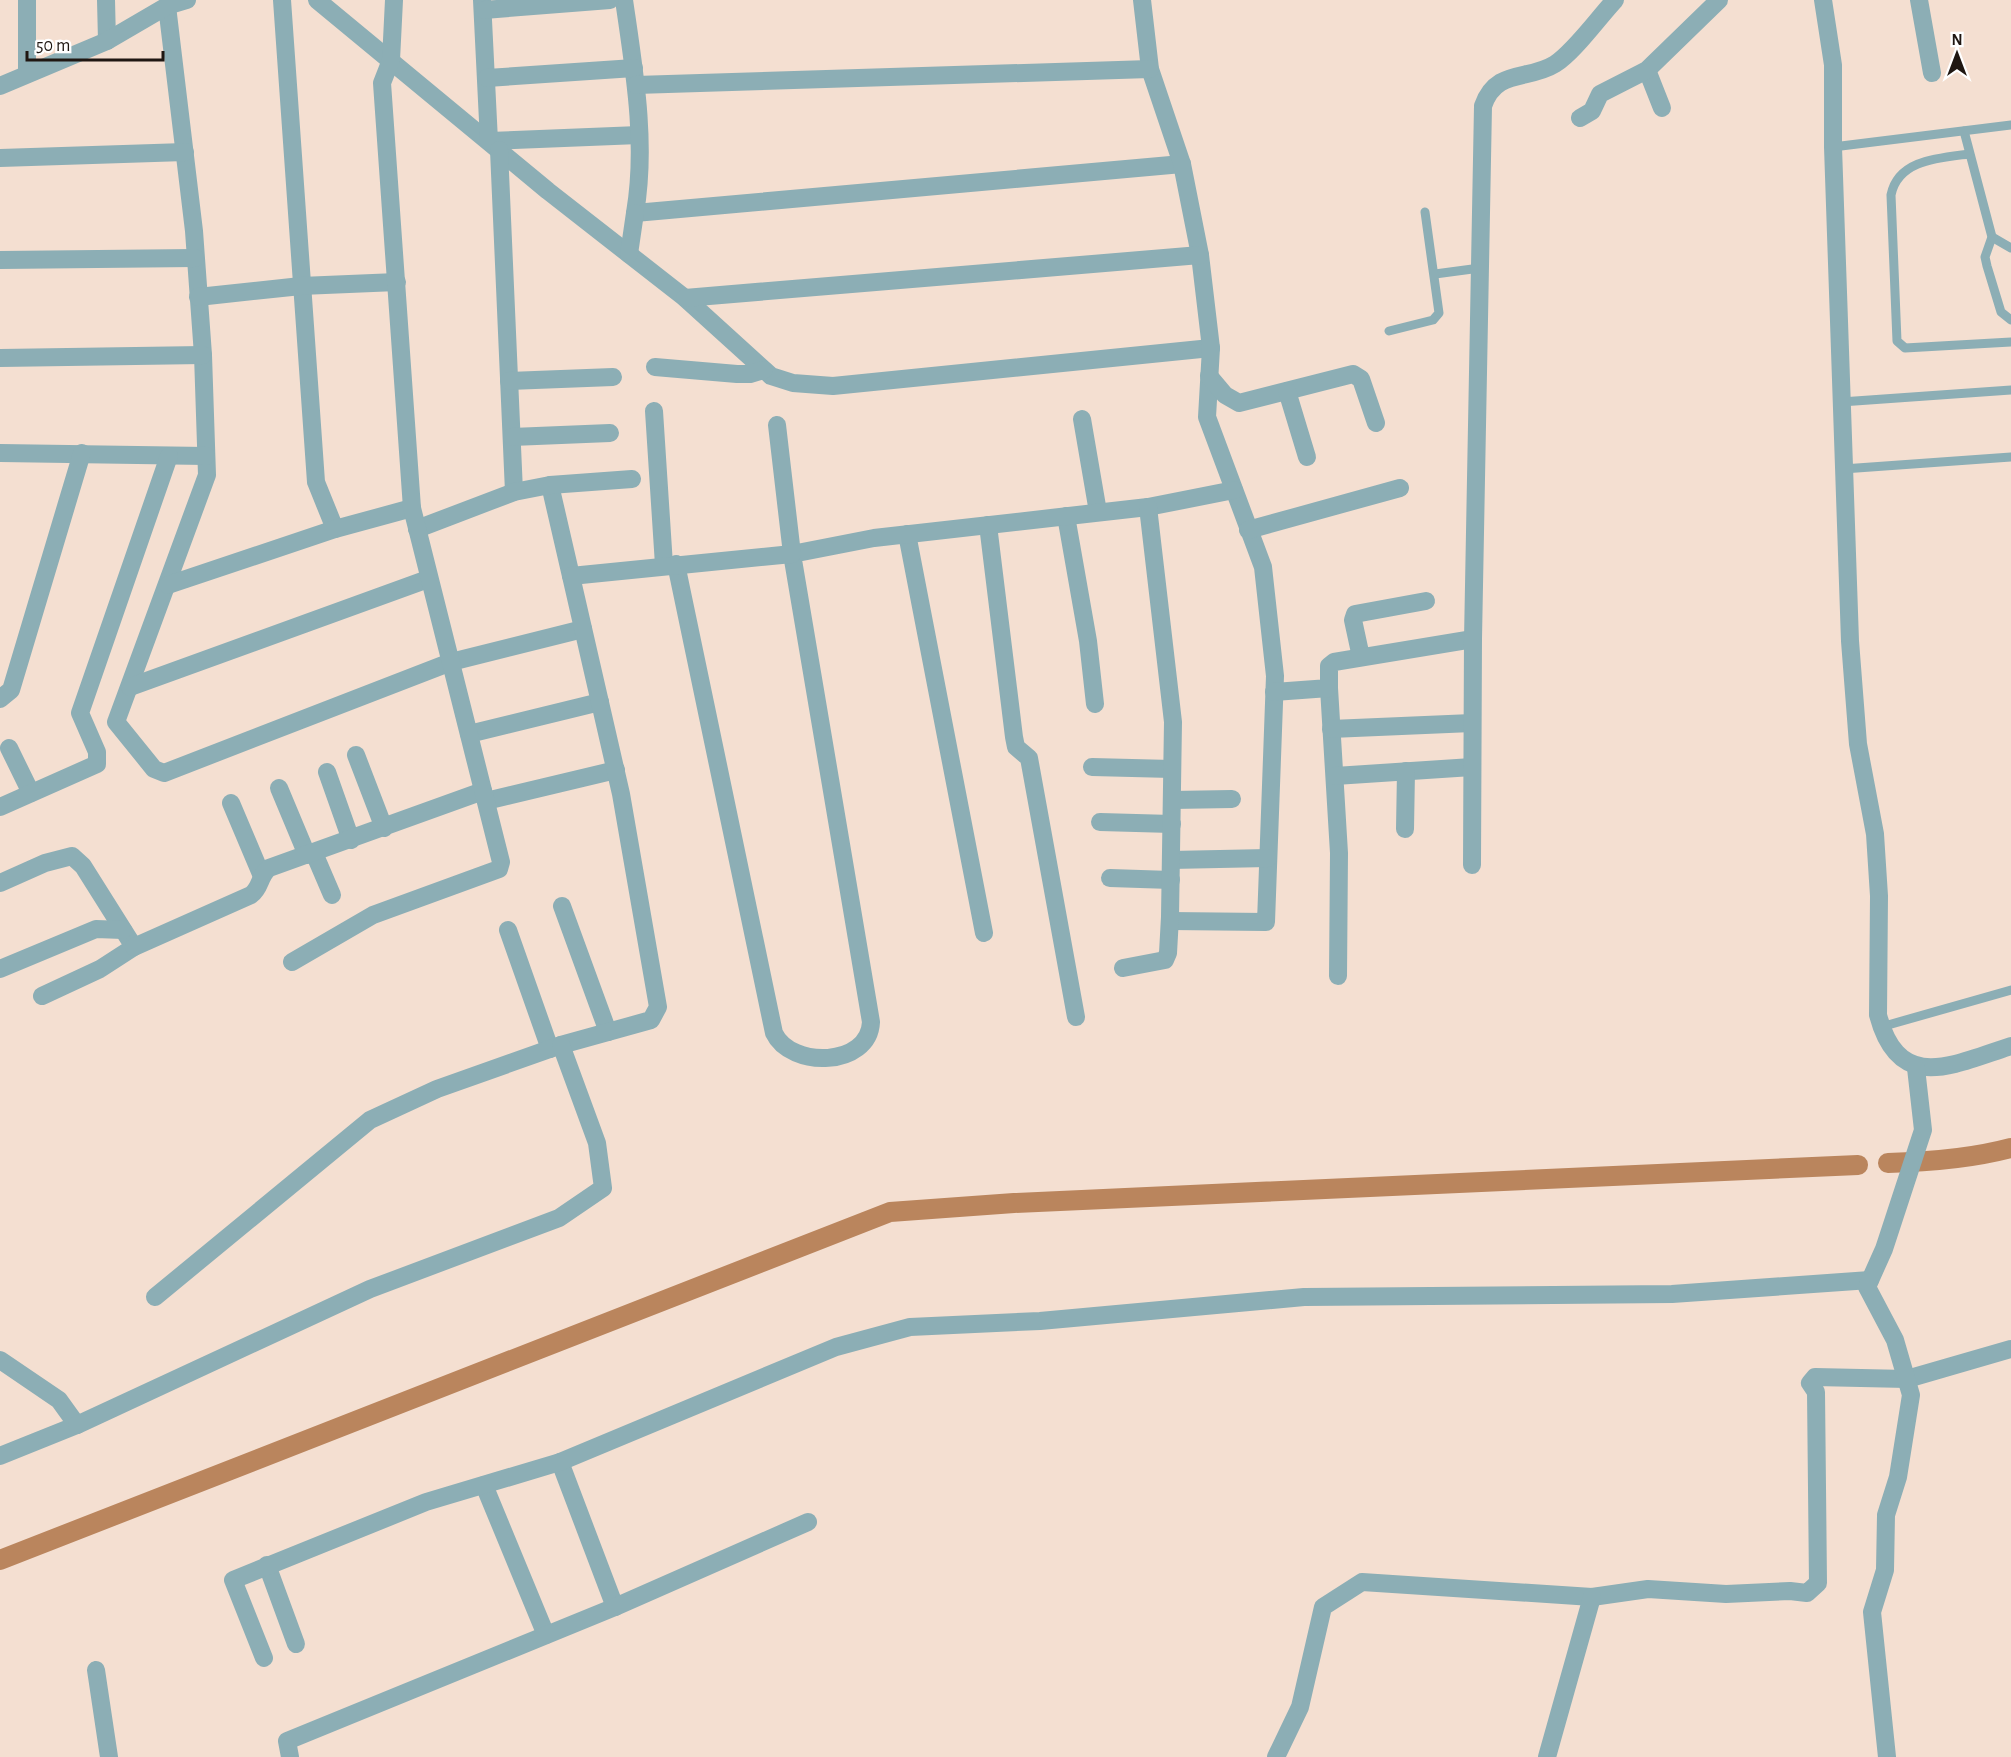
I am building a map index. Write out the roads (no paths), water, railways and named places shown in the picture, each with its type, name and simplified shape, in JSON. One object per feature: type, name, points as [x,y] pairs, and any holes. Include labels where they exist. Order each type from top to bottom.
[{"type":"street","points":[[27,0],[27,74]]},
{"type":"street","points":[[106,0],[106,41]]},
{"type":"street","points":[[0,86],[106,41],[167,6],[187,0]]},
{"type":"street","points":[[282,0],[316,482],[335,529]]},
{"type":"street","points":[[317,0],[494,146],[685,298],[771,376],[793,383],[833,386],[1211,348]]},
{"type":"street","points":[[292,962],[373,915],[499,869],[501,862],[412,508],[382,83],[392,60],[393,0]]},
{"type":"street","points":[[514,492],[509,381],[483,5],[610,0]]},
{"type":"street","points":[[624,0],[635,76],[639,135],[638,194],[628,254]]},
{"type":"street","points":[[1142,0],[1150,69],[1182,164],[1200,255],[1211,348],[1207,417],[1263,567],[1275,676],[1266,922],[1170,921]]},
{"type":"street","points":[[1472,865],[1473,639],[1484,106],[1492,87],[1507,78],[1553,65],[1616,0]]},
{"type":"street","points":[[1580,118],[1592,111],[1600,94],[1647,70],[1719,0]]},
{"type":"street","points":[[1823,0],[1833,64],[1833,147],[1850,641],[1858,744],[1875,834],[1879,896],[1877,985],[1881,1027],[1896,1055],[1916,1068],[1969,1060],[2011,1046]]},
{"type":"street","points":[[1919,0],[1932,73]]},
{"type":"street","points":[[167,6],[195,258],[203,355],[207,475],[116,722],[154,769],[164,773],[451,662],[583,629]]},
{"type":"street","points":[[487,78],[1150,69]]},
{"type":"street","points":[[1647,70],[1662,108]]},
{"type":"street","points":[[494,146],[639,135]]},
{"type":"street","points":[[0,158],[185,152]]},
{"type":"street","points":[[635,213],[1182,164]]},
{"type":"street","points":[[685,298],[1200,255]]},
{"type":"street","points":[[0,260],[195,258]]},
{"type":"street","points":[[198,297],[301,286],[397,282]]},
{"type":"street","points":[[0,358],[203,355]]},
{"type":"street","points":[[655,367],[737,374],[750,374],[764,370]]},
{"type":"street","points":[[1209,376],[1225,395],[1239,403],[1349,373],[1358,375],[1376,423]]},
{"type":"street","points":[[509,381],[613,377]]},
{"type":"street","points":[[1287,391],[1307,457]]},
{"type":"street","points":[[654,411],[670,565],[774,1033],[778,1042],[790,1052],[810,1058],[826,1058],[857,1048],[868,1039],[871,1022],[792,554],[777,425]]},
{"type":"street","points":[[1083,419],[1098,512]]},
{"type":"street","points":[[512,437],[609,433]]},
{"type":"street","points":[[0,453],[206,456]]},
{"type":"street","points":[[0,699],[11,690],[82,453]]},
{"type":"street","points":[[0,807],[97,764],[97,752],[80,713],[169,456]]},
{"type":"street","points":[[417,529],[514,492],[550,485],[632,479]]},
{"type":"street","points":[[155,1297],[370,1120],[437,1089],[556,1047],[651,1020],[658,1007],[616,770],[550,485]]},
{"type":"street","points":[[1248,530],[1400,488]]},
{"type":"street","points":[[571,576],[792,554],[907,534],[1148,507],[1234,490]]},
{"type":"street","points":[[1123,968],[1165,960],[1168,952],[1170,921],[1172,708],[1148,507]]},
{"type":"street","points":[[168,585],[335,529],[412,508]]},
{"type":"street","points":[[1066,516],[1088,641],[1095,704]]},
{"type":"street","points":[[988,525],[1014,737],[1016,747],[1029,758],[1076,1017]]},
{"type":"street","points":[[907,534],[984,933]]},
{"type":"street","points":[[129,687],[429,579]]},
{"type":"street","points":[[1361,657],[1353,620],[1355,614],[1426,601]]},
{"type":"street","points":[[1338,975],[1339,853],[1329,666],[1334,662],[1473,639]]},
{"type":"street","points":[[1274,692],[1329,688]]},
{"type":"street","points":[[469,734],[600,702]]},
{"type":"street","points":[[1331,729],[1472,723]]},
{"type":"street","points":[[9,748],[31,793]]},
{"type":"street","points":[[356,755],[384,828]]},
{"type":"street","points":[[1092,767],[1172,769]]},
{"type":"street","points":[[1335,776],[1472,767]]},
{"type":"street","points":[[42,996],[99,969],[134,947],[251,895],[256,892],[261,874],[269,868],[484,796],[616,770]]},
{"type":"street","points":[[1405,829],[1406,771]]},
{"type":"street","points":[[327,772],[351,840]]},
{"type":"street","points":[[279,788],[332,895]]},
{"type":"street","points":[[1172,800],[1232,799]]},
{"type":"street","points":[[231,803],[261,874]]},
{"type":"street","points":[[1100,822],[1172,825]]},
{"type":"street","points":[[0,883],[45,863],[72,856],[83,866],[134,947]]},
{"type":"street","points":[[1171,860],[1268,858]]},
{"type":"street","points":[[1110,878],[1171,880]]},
{"type":"street","points":[[562,906],[608,1032]]},
{"type":"street","points":[[0,969],[96,929],[123,930]]},
{"type":"street","points":[[0,1456],[77,1425],[370,1289],[559,1218],[603,1188],[597,1143],[508,930]]},
{"type":"street","points":[[1887,1757],[1872,1612],[1885,1570],[1886,1515],[1898,1477],[1911,1395],[1895,1341],[1867,1287],[1884,1249],[1923,1130],[1916,1068]]},
{"type":"street","points":[[264,1658],[233,1580],[426,1502],[560,1462],[836,1347],[910,1327],[1040,1320],[1304,1297],[1672,1294],[1870,1280]]},
{"type":"street","points":[[1276,1757],[1300,1707],[1323,1607],[1362,1582],[1592,1597],[1648,1589],[1726,1594],[1790,1591],[1807,1593],[1818,1583],[1816,1392],[1810,1383],[1815,1377],[1907,1379],[2011,1349]]},
{"type":"street","points":[[0,1360],[59,1400],[77,1425]]},
{"type":"street","points":[[560,1462],[615,1607]]},
{"type":"street","points":[[484,1485],[546,1635]]},
{"type":"street","points":[[290,1757],[287,1741],[615,1607],[808,1522]]},
{"type":"street","points":[[267,1565],[296,1644]]},
{"type":"street","points":[[1547,1757],[1592,1597]]},
{"type":"street","points":[[96,1670],[109,1757]]},
{"type":"lane","points":[[1833,147],[2011,125]]},
{"type":"lane","points":[[1964,131],[1968,154],[1992,237],[1985,257],[1987,266],[2001,312],[2011,320]]},
{"type":"lane","points":[[1968,154],[1936,158],[1912,166],[1893,182],[1891,195],[1896,341],[1905,348],[2011,342]]},
{"type":"lane","points":[[1389,331],[1436,317],[1440,307],[1425,212]]},
{"type":"lane","points":[[1992,237],[2011,248]]},
{"type":"lane","points":[[1435,274],[1480,268]]},
{"type":"lane","points":[[1841,402],[2011,390]]},
{"type":"lane","points":[[1843,470],[2011,457]]},
{"type":"lane","points":[[1881,1027],[2011,990]]},
{"type":"waterway","points":[[1888,1163],[1950,1159],[2011,1148]]},
{"type":"waterway","points":[[0,1560],[890,1212],[1014,1203],[1858,1165]]}]
